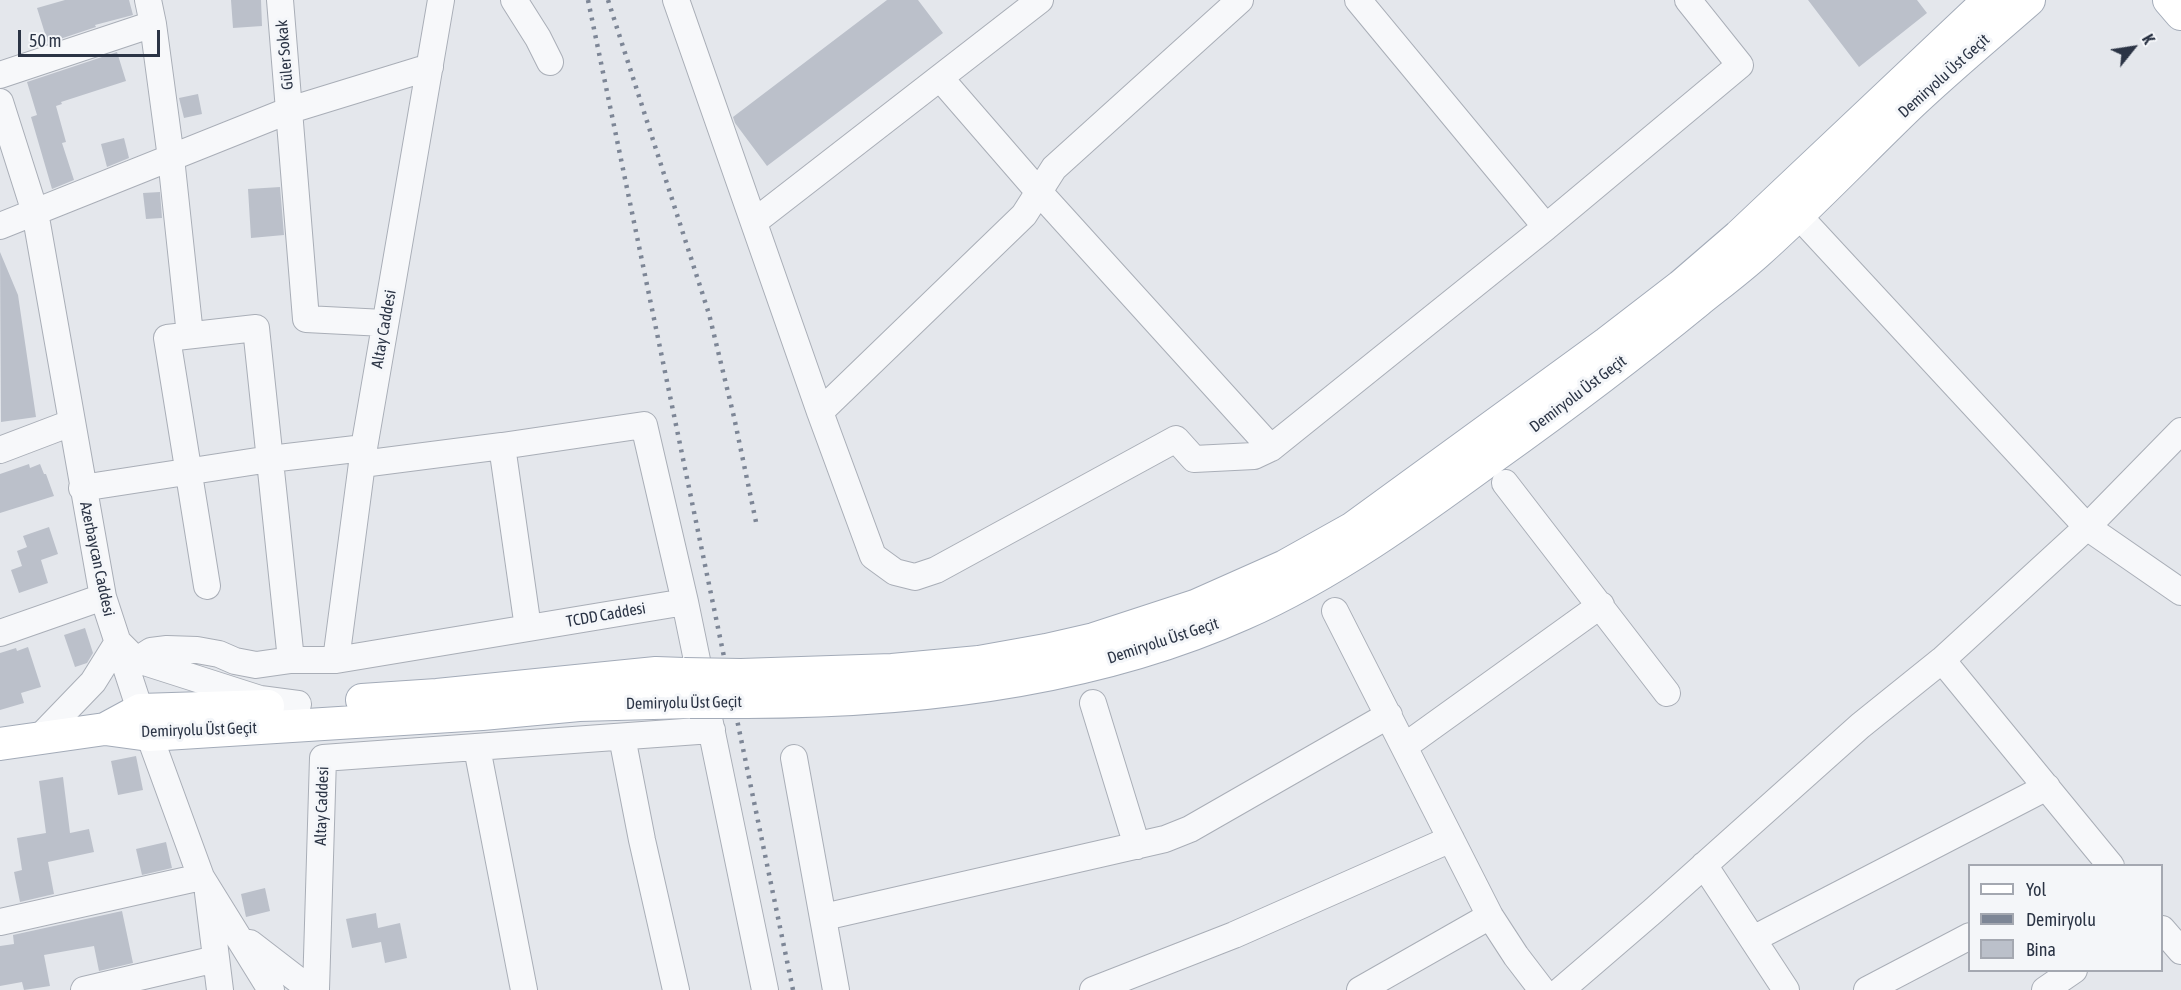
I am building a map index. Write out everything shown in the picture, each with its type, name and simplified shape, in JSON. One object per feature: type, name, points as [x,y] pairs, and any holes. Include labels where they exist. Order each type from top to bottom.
[{"type":"main road","name":"Demiryolu Üst Geçit","points":[[743,689],[892,670],[979,662],[1046,650],[1094,639],[1195,606],[1285,566],[1353,528],[1598,350],[1681,286],[1739,236],[1989,0]]},
{"type":"main road","name":"Demiryolu Üst Geçit","points":[[145,722],[482,714],[579,705],[687,688],[898,696],[985,687],[1083,667],[1169,643],[1243,614],[1352,556],[1440,497],[1570,401],[1757,253],[1914,101],[2029,0]]},
{"type":"main road","points":[[2169,0],[2181,14]]},
{"type":"main road","name":"Demiryolu Üst Geçit","points":[[0,744],[240,708],[437,695],[656,673],[687,688]]},
{"type":"street","name":"Güler Sokak","points":[[280,0],[306,319],[384,323]]},
{"type":"street","name":"Altay Caddesi","points":[[336,660],[363,456],[384,323],[402,235],[441,0]]},
{"type":"street","points":[[514,0],[550,62]]},
{"type":"street","points":[[676,0],[820,412],[873,556],[895,572],[915,577],[936,570],[1176,440],[1194,459],[1254,456],[1271,448],[1546,227],[1740,65],[1688,0]]},
{"type":"street","points":[[754,222],[1040,0]]},
{"type":"street","points":[[820,412],[1024,215],[1054,168],[1240,0]]},
{"type":"street","points":[[1358,0],[1546,227]]},
{"type":"street","points":[[0,75],[150,12],[171,158],[190,336]]},
{"type":"street","points":[[0,226],[290,110],[430,67]]},
{"type":"street","points":[[940,78],[1039,192],[1271,448]]},
{"type":"street","name":"Azerbaycan Caddesi","points":[[0,102],[35,212],[103,597],[145,722],[204,882],[235,931],[262,986]]},
{"type":"street","points":[[1797,214],[2087,527],[2181,592]]},
{"type":"street","points":[[207,586],[167,338],[256,328],[291,660]]},
{"type":"street","points":[[0,450],[71,423]]},
{"type":"street","points":[[82,488],[270,459],[363,456],[502,446],[644,425],[686,602],[712,730],[757,988]]},
{"type":"street","points":[[1561,990],[1860,726],[1942,660],[2087,527],[2181,432]]},
{"type":"street","points":[[502,446],[528,628]]},
{"type":"street","points":[[1505,483],[1667,693]]},
{"type":"street","points":[[0,633],[103,597]]},
{"type":"street","name":"TCDD Caddesi","points":[[137,660],[151,651],[167,649],[197,650],[256,665],[291,660],[336,660],[686,602]]},
{"type":"street","points":[[1405,746],[1601,605]]},
{"type":"street","points":[[1335,611],[1490,916],[1542,990]]},
{"type":"street","points":[[39,738],[93,682],[118,642],[137,660],[260,699],[298,704]]},
{"type":"street","points":[[1942,660],[2107,864]]},
{"type":"street","points":[[1093,703],[1137,846]]},
{"type":"street","points":[[824,917],[1165,839],[1190,829],[1389,715]]},
{"type":"street","name":"Altay Caddesi","points":[[316,990],[323,758],[712,730]]},
{"type":"street","points":[[622,737],[642,840],[676,990]]},
{"type":"street","points":[[477,748],[524,990]]},
{"type":"street","points":[[794,758],[836,990]]},
{"type":"street","points":[[1753,939],[2047,787]]},
{"type":"street","points":[[1093,990],[1234,935],[1451,839]]},
{"type":"street","points":[[1704,865],[1786,990]]},
{"type":"street","points":[[0,922],[204,882],[220,990]]},
{"type":"street","points":[[1360,990],[1490,916]]},
{"type":"street","points":[[2163,930],[2181,951]]},
{"type":"street","points":[[235,931],[311,990]]},
{"type":"street","points":[[1867,990],[1968,937]]},
{"type":"street","points":[[84,990],[216,959]]},
{"type":"street","points":[[2045,990],[2071,972]]},
{"type":"building","points":[[65,0],[129,0],[133,15],[95,25],[96,27],[48,43],[37,8]]},
{"type":"building","points":[[231,0],[261,0],[262,26],[233,28]]},
{"type":"building","points":[[887,0],[918,0],[943,33],[767,166],[733,117]]},
{"type":"building","points":[[1808,0],[1917,0],[1927,13],[1859,67]]},
{"type":"building","points":[[117,52],[126,81],[61,102],[62,104],[56,106],[66,142],[62,143],[74,180],[52,189],[31,117],[37,115],[27,82]]},
{"type":"building","points":[[198,94],[202,114],[184,118],[179,98]]},
{"type":"building","points":[[124,138],[129,158],[107,167],[101,144]]},
{"type":"building","points":[[280,187],[284,235],[251,238],[248,189]]},
{"type":"building","points":[[160,192],[162,218],[146,219],[143,193]]},
{"type":"building","points":[[0,252],[18,295],[36,417],[1,422]]},
{"type":"building","points":[[29,464],[30,468],[40,464],[54,496],[0,513],[0,474]]},
{"type":"building","points":[[49,527],[58,554],[41,560],[48,583],[19,593],[11,570],[22,566],[17,551],[27,547],[23,536]]},
{"type":"building","points":[[85,628],[93,653],[87,663],[75,667],[64,635]]},
{"type":"building","points":[[28,647],[41,687],[21,693],[24,703],[0,710],[0,653]]},
{"type":"building","points":[[136,756],[143,790],[118,795],[111,761]]},
{"type":"building","points":[[63,777],[70,833],[89,829],[94,852],[48,862],[54,894],[20,902],[14,872],[22,870],[17,838],[46,833],[39,781]]},
{"type":"building","points":[[166,842],[172,868],[142,875],[136,849]]},
{"type":"building","points":[[265,888],[270,911],[246,917],[241,894]]},
{"type":"building","points":[[122,911],[133,963],[99,971],[94,946],[44,955],[50,986],[24,990],[22,982],[0,986],[0,946],[14,944],[13,935]]},
{"type":"building","points":[[376,913],[378,928],[400,923],[407,958],[385,963],[381,942],[352,948],[346,919]]},
{"type":"railway","points":[[588,0],[793,990]]},
{"type":"railway","points":[[608,0],[709,314],[756,522]]}]
